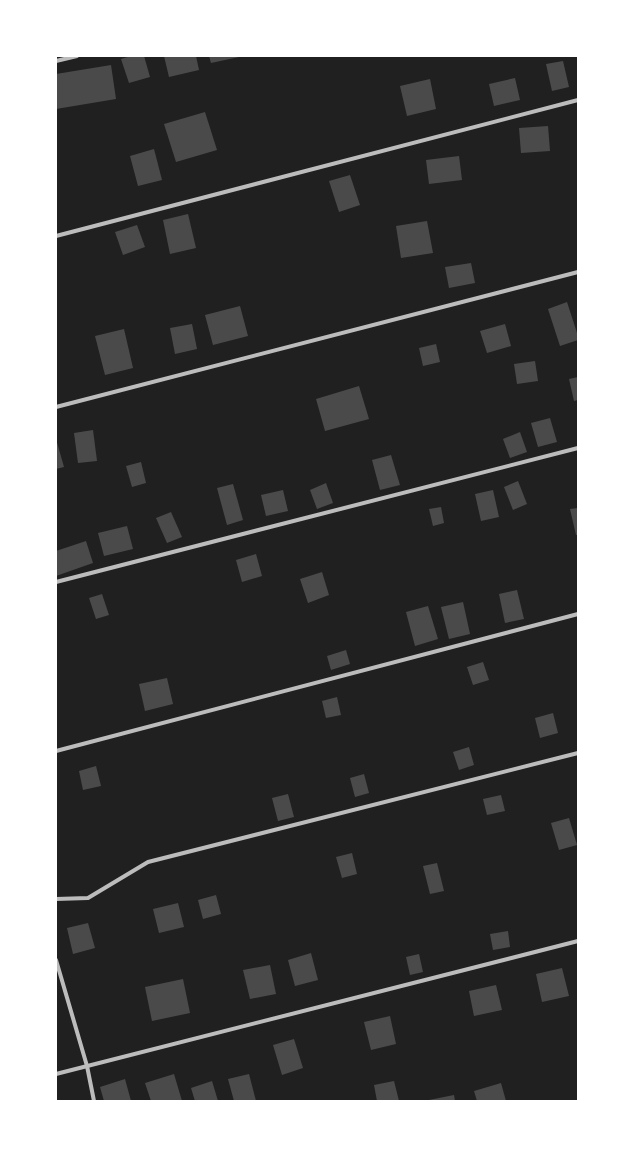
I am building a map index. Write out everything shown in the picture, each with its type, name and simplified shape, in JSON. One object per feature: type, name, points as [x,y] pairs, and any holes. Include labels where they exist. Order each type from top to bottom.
[{"type":"street","points":[[56,61],[77,56]]},
{"type":"street","points":[[56,236],[578,100]]},
{"type":"street","points":[[56,406],[578,272]]},
{"type":"street","points":[[56,582],[578,448]]},
{"type":"street","points":[[56,751],[578,614]]},
{"type":"street","points":[[56,899],[88,898],[148,862],[578,753]]},
{"type":"street","points":[[56,1074],[578,941]]},
{"type":"street","points":[[56,960],[87,1066],[94,1101]]},
{"type":"shaded area","points":[[56,56],[578,56],[578,1101],[56,1101]]},
{"type":"building","points":[[131,56],[144,56],[150,77],[129,83],[121,59]]},
{"type":"building","points":[[164,56],[196,56],[199,70],[169,77]]},
{"type":"building","points":[[209,56],[238,56],[239,57],[211,63]]},
{"type":"building","points":[[563,61],[569,87],[552,91],[546,64]]},
{"type":"building","points":[[111,65],[116,99],[56,109],[56,74]]},
{"type":"building","points":[[515,78],[520,100],[494,106],[489,84]]},
{"type":"building","points":[[430,79],[436,109],[407,116],[400,86]]},
{"type":"building","points":[[205,112],[217,150],[176,162],[164,124]]},
{"type":"building","points":[[548,126],[550,151],[521,153],[519,128]]},
{"type":"building","points":[[154,149],[162,180],[138,186],[130,156]]},
{"type":"building","points":[[459,156],[462,180],[429,184],[426,160]]},
{"type":"building","points":[[350,175],[360,205],[339,212],[329,181]]},
{"type":"building","points":[[188,214],[196,248],[170,254],[163,220]]},
{"type":"building","points":[[427,221],[433,253],[401,258],[396,226]]},
{"type":"building","points":[[137,225],[145,247],[123,255],[115,232]]},
{"type":"building","points":[[471,263],[475,283],[449,288],[445,267]]},
{"type":"building","points":[[567,302],[578,340],[560,346],[548,309]]},
{"type":"building","points":[[240,306],[248,336],[213,345],[205,315]]},
{"type":"building","points":[[192,324],[197,349],[175,354],[170,328]]},
{"type":"building","points":[[505,324],[511,346],[487,353],[480,331]]},
{"type":"building","points":[[124,329],[133,368],[105,375],[95,336]]},
{"type":"building","points":[[436,344],[440,362],[423,366],[419,348]]},
{"type":"building","points":[[535,361],[538,381],[517,384],[514,364]]},
{"type":"building","points":[[578,377],[578,400],[574,401],[569,379]]},
{"type":"building","points":[[359,386],[369,419],[325,431],[316,399]]},
{"type":"building","points":[[550,418],[557,442],[538,447],[531,423]]},
{"type":"building","points":[[93,430],[97,461],[78,463],[74,433]]},
{"type":"building","points":[[520,432],[527,452],[510,458],[503,439]]},
{"type":"building","points":[[56,439],[64,467],[56,469]]},
{"type":"building","points":[[391,455],[400,485],[380,490],[372,460]]},
{"type":"building","points":[[141,462],[146,483],[132,487],[126,466]]},
{"type":"building","points":[[518,481],[527,504],[513,510],[504,487]]},
{"type":"building","points":[[326,483],[333,503],[317,509],[310,490]]},
{"type":"building","points":[[233,484],[243,520],[227,525],[217,488]]},
{"type":"building","points":[[283,490],[288,511],[266,516],[261,495]]},
{"type":"building","points":[[493,490],[499,517],[481,521],[475,494]]},
{"type":"building","points":[[441,507],[444,523],[433,526],[429,509]]},
{"type":"building","points":[[578,508],[578,535],[576,535],[570,509]]},
{"type":"building","points":[[171,512],[182,537],[167,543],[156,518]]},
{"type":"building","points":[[127,526],[133,549],[104,556],[98,533]]},
{"type":"building","points":[[86,541],[93,563],[56,576],[56,551]]},
{"type":"building","points":[[256,554],[262,576],[242,582],[236,560]]},
{"type":"building","points":[[322,572],[329,595],[308,603],[300,579]]},
{"type":"building","points":[[517,590],[524,619],[505,623],[499,594]]},
{"type":"building","points":[[102,594],[109,615],[96,619],[89,598]]},
{"type":"building","points":[[463,602],[470,634],[449,639],[441,607]]},
{"type":"building","points":[[428,606],[438,639],[415,646],[406,612]]},
{"type":"building","points":[[346,650],[350,664],[331,670],[327,656]]},
{"type":"building","points":[[483,662],[489,680],[473,685],[467,667]]},
{"type":"building","points":[[167,678],[173,704],[145,711],[139,684]]},
{"type":"building","points":[[337,697],[341,715],[326,718],[322,701]]},
{"type":"building","points":[[553,713],[558,733],[540,738],[535,718]]},
{"type":"building","points":[[469,747],[474,765],[459,770],[453,752]]},
{"type":"building","points":[[96,766],[101,786],[83,790],[79,771]]},
{"type":"building","points":[[364,774],[369,793],[355,797],[350,778]]},
{"type":"building","points":[[288,794],[294,817],[278,821],[272,798]]},
{"type":"building","points":[[501,795],[505,811],[487,815],[483,799]]},
{"type":"building","points":[[569,818],[577,845],[559,850],[551,823]]},
{"type":"building","points":[[352,853],[357,874],[342,878],[336,857]]},
{"type":"building","points":[[437,863],[444,891],[430,894],[423,866]]},
{"type":"building","points":[[216,895],[221,914],[203,919],[198,900]]},
{"type":"building","points":[[178,903],[184,927],[159,933],[153,909]]},
{"type":"building","points":[[88,923],[95,948],[73,954],[67,928]]},
{"type":"building","points":[[508,931],[510,947],[493,950],[490,934]]},
{"type":"building","points":[[311,953],[318,980],[295,986],[288,960]]},
{"type":"building","points":[[419,954],[423,972],[410,975],[406,957]]},
{"type":"building","points":[[270,965],[276,994],[250,999],[243,970]]},
{"type":"building","points":[[562,968],[569,996],[542,1002],[536,974]]},
{"type":"building","points":[[183,979],[190,1013],[152,1021],[145,987]]},
{"type":"building","points":[[496,985],[502,1010],[474,1016],[469,991]]},
{"type":"building","points":[[390,1016],[396,1044],[371,1050],[364,1022]]},
{"type":"building","points":[[294,1039],[303,1068],[282,1075],[273,1045]]},
{"type":"building","points":[[174,1074],[182,1101],[151,1101],[145,1083]]},
{"type":"building","points":[[249,1074],[256,1101],[234,1101],[228,1079]]},
{"type":"building","points":[[125,1079],[131,1101],[104,1101],[100,1087]]},
{"type":"building","points":[[212,1081],[218,1101],[195,1101],[191,1088]]},
{"type":"building","points":[[394,1081],[399,1101],[377,1101],[374,1085]]},
{"type":"building","points":[[501,1083],[506,1101],[477,1101],[474,1091]]},
{"type":"building","points":[[454,1095],[455,1101],[429,1101],[429,1100]]}]
